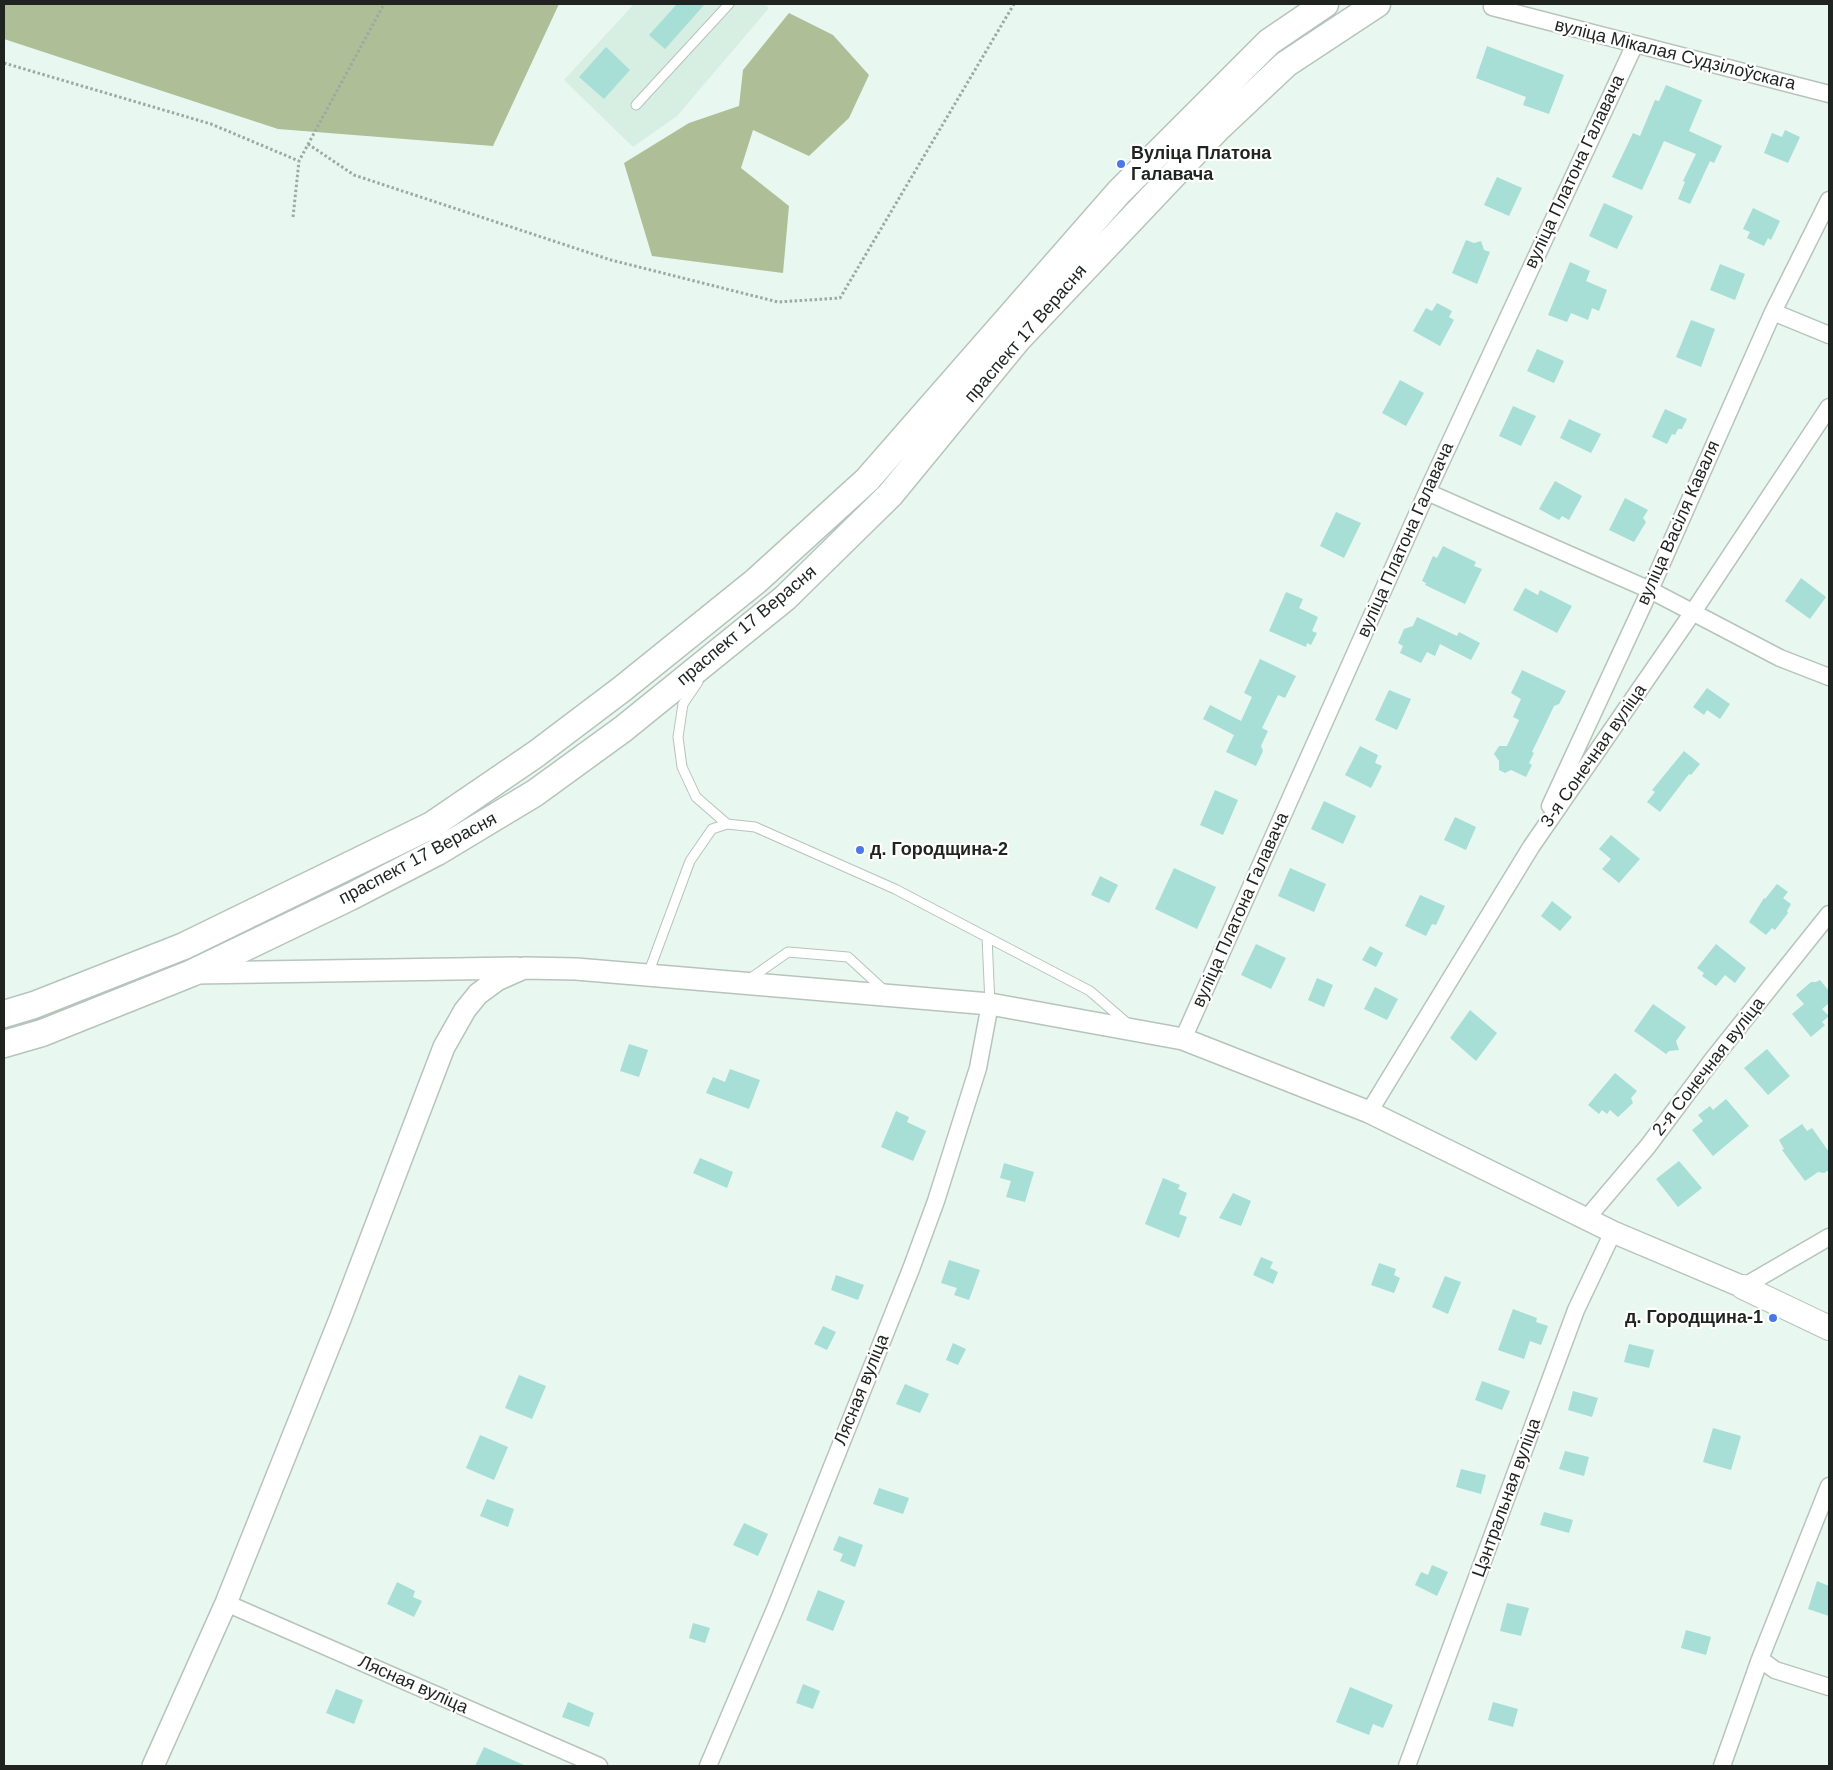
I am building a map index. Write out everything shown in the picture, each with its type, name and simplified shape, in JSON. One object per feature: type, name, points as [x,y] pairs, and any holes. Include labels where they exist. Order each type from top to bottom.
[{"type":"main road","name":"праспект 17 Верасня","points":[[4,1014],[34,1005],[184,946],[432,825],[536,754],[615,695],[756,581],[868,480],[1119,192],[1269,42],[1325,4]]},
{"type":"main road","name":"праспект 17 Верасня","points":[[4,1044],[42,1033],[192,974],[437,852],[535,794],[623,729],[785,598],[890,495],[1018,339],[1217,129],[1286,64],[1377,4]]},
{"type":"main road","points":[[1743,1287],[1829,1328]]},
{"type":"street","name":"вуліца Мікалая Судзілоўскага","points":[[1492,7],[1829,94]]},
{"type":"street","name":"вуліца Платона Галавача","points":[[1183,1039],[1427,492],[1635,44]]},
{"type":"street","name":"вуліца Васіля Каваля","points":[[1531,847],[1650,590],[1772,312],[1829,200]]},
{"type":"street","points":[[1772,312],[1829,335]]},
{"type":"street","name":"3-я Сонечная вуліца","points":[[1369,1112],[1531,847],[1693,612],[1829,407]]},
{"type":"street","points":[[1427,492],[1650,590],[1780,658],[1829,677]]},
{"type":"street","name":"2-я Сонечная вуліца","points":[[1587,1218],[1648,1146],[1713,1059],[1829,914]]},
{"type":"street","points":[[192,974],[537,967],[990,1004],[1183,1039],[1369,1112],[1613,1232],[1743,1287],[1829,1237]]},
{"type":"street","points":[[153,1766],[226,1603],[340,1319],[444,1047],[465,1010],[478,994],[497,980],[524,968]]},
{"type":"street","name":"Лясная вуліца","points":[[708,1766],[771,1618],[917,1252],[978,1068],[990,1004]]},
{"type":"street","name":"Цэнтральная вуліца","points":[[1407,1766],[1576,1310],[1613,1232]]},
{"type":"street","points":[[1722,1766],[1760,1659],[1829,1486]]},
{"type":"street","name":"Лясная вуліца","points":[[226,1603],[599,1766]]},
{"type":"street","points":[[1760,1659],[1774,1670],[1829,1688]]},
{"type":"lane","points":[[636,105],[728,4]]},
{"type":"lane","points":[[717,654],[683,704],[678,736],[682,767],[696,797],[727,824]]},
{"type":"lane","points":[[648,976],[690,861],[712,829],[727,824],[755,827],[895,889],[1090,991],[1136,1030]]},
{"type":"lane","points":[[987,937],[990,1004]]},
{"type":"lane","points":[[744,984],[788,952],[839,956],[848,957],[891,996]]},
{"type":"path","points":[[293,217],[299,161],[384,4]]},
{"type":"path","points":[[308,144],[354,176],[611,260],[778,302],[840,298],[1014,4]]},
{"type":"path","points":[[4,63],[211,124],[299,161]]},
{"type":"shaded area","points":[[634,4],[764,4],[769,8],[677,116],[633,147],[564,80]]},
{"type":"green space","points":[[4,4],[559,4],[493,146],[278,129],[4,39]]},
{"type":"green space","points":[[789,13],[833,35],[869,75],[849,118],[809,156],[753,130],[741,168],[789,206],[783,273],[652,256],[624,163],[689,123],[739,106],[743,70]]},
{"type":"building","points":[[677,4],[705,4],[665,49],[649,35]]},
{"type":"building","points":[[1487,46],[1564,75],[1549,114],[1523,105],[1526,97],[1476,78]]},
{"type":"building","points":[[606,47],[630,70],[604,99],[579,77]]},
{"type":"building","points":[[1666,85],[1702,100],[1689,131],[1722,146],[1714,163],[1710,161],[1690,204],[1678,199],[1685,182],[1683,181],[1696,154],[1664,141],[1642,190],[1612,177],[1633,133],[1640,136],[1655,100],[1659,101]]},
{"type":"building","points":[[1785,130],[1800,137],[1788,163],[1764,153],[1772,133],[1782,137]]},
{"type":"building","points":[[1497,177],[1522,188],[1509,216],[1484,205]]},
{"type":"building","points":[[1604,203],[1633,216],[1617,249],[1589,236]]},
{"type":"building","points":[[1753,208],[1780,221],[1771,240],[1768,238],[1764,246],[1747,238],[1750,232],[1743,229]]},
{"type":"building","points":[[1466,240],[1474,243],[1481,241],[1484,250],[1490,252],[1477,284],[1452,273]]},
{"type":"building","points":[[1570,262],[1590,271],[1586,281],[1607,290],[1599,311],[1592,308],[1588,320],[1571,313],[1567,322],[1548,315]]},
{"type":"building","points":[[1720,264],[1745,274],[1735,300],[1710,290]]},
{"type":"building","points":[[1437,303],[1452,311],[1449,317],[1454,320],[1440,346],[1413,331],[1426,308],[1432,311]]},
{"type":"building","points":[[1691,320],[1715,329],[1701,367],[1676,357]]},
{"type":"building","points":[[1537,349],[1564,361],[1554,383],[1527,371]]},
{"type":"building","points":[[1400,380],[1424,393],[1406,426],[1382,413]]},
{"type":"building","points":[[1513,406],[1536,416],[1521,446],[1499,436]]},
{"type":"building","points":[[1665,409],[1687,419],[1682,429],[1678,429],[1675,435],[1672,434],[1667,444],[1652,437]]},
{"type":"building","points":[[1569,419],[1601,434],[1591,453],[1560,438]]},
{"type":"building","points":[[1555,481],[1582,496],[1569,520],[1562,516],[1559,520],[1539,509]]},
{"type":"building","points":[[1625,498],[1648,510],[1643,518],[1646,522],[1634,542],[1609,530]]},
{"type":"building","points":[[1336,512],[1361,523],[1344,558],[1320,546]]},
{"type":"building","points":[[1443,546],[1476,562],[1474,566],[1482,569],[1465,604],[1425,585],[1426,583],[1422,581],[1433,556],[1437,558]]},
{"type":"building","points":[[1801,578],[1826,597],[1810,619],[1785,601]]},
{"type":"building","points":[[1525,588],[1538,595],[1540,590],[1572,606],[1557,633],[1513,610]]},
{"type":"building","points":[[1286,592],[1303,599],[1299,608],[1318,617],[1312,631],[1317,633],[1311,645],[1307,643],[1306,647],[1269,631]]},
{"type":"building","points":[[1417,617],[1457,636],[1459,632],[1480,643],[1471,660],[1440,644],[1435,656],[1427,652],[1421,663],[1400,653],[1403,646],[1398,643],[1404,629],[1413,626]]},
{"type":"building","points":[[1260,659],[1296,676],[1285,698],[1278,695],[1262,728],[1268,731],[1261,746],[1263,751],[1256,766],[1226,752],[1234,735],[1203,719],[1210,705],[1241,721],[1252,697],[1244,693]]},
{"type":"building","points":[[1522,670],[1566,691],[1559,704],[1554,706],[1532,752],[1534,753],[1529,763],[1532,765],[1526,777],[1511,770],[1505,773],[1499,770],[1499,761],[1494,754],[1499,746],[1507,746],[1519,720],[1513,717],[1521,699],[1511,693]]},
{"type":"building","points":[[1707,688],[1730,704],[1720,719],[1707,710],[1704,715],[1693,707]]},
{"type":"building","points":[[1389,690],[1411,699],[1397,730],[1375,720]]},
{"type":"building","points":[[1360,746],[1378,755],[1375,763],[1382,766],[1371,788],[1345,775]]},
{"type":"building","points":[[1684,751],[1700,764],[1691,775],[1689,774],[1660,812],[1647,802],[1655,792],[1652,790]]},
{"type":"building","points":[[1215,790],[1238,800],[1223,835],[1200,825]]},
{"type":"building","points":[[1324,801],[1356,816],[1343,844],[1311,829]]},
{"type":"building","points":[[1455,817],[1476,827],[1466,850],[1444,840]]},
{"type":"building","points":[[1611,835],[1640,859],[1619,883],[1602,869],[1611,859],[1599,849]]},
{"type":"building","points":[[1174,868],[1216,887],[1197,929],[1155,909]]},
{"type":"building","points":[[1290,868],[1326,884],[1314,912],[1278,896]]},
{"type":"building","points":[[1100,876],[1118,885],[1109,903],[1091,895]]},
{"type":"building","points":[[1777,884],[1788,892],[1783,898],[1791,904],[1787,911],[1788,913],[1775,930],[1772,928],[1766,935],[1749,922],[1764,898]]},
{"type":"building","points":[[1420,895],[1445,906],[1436,925],[1432,924],[1426,936],[1405,926]]},
{"type":"building","points":[[1552,901],[1572,917],[1560,931],[1541,916]]},
{"type":"building","points":[[1256,944],[1286,958],[1271,989],[1241,975]]},
{"type":"building","points":[[1716,944],[1746,968],[1735,983],[1725,975],[1716,986],[1702,976],[1704,973],[1697,968]]},
{"type":"building","points":[[1370,946],[1383,953],[1376,967],[1362,960]]},
{"type":"building","points":[[1317,978],[1333,985],[1324,1007],[1308,1000]]},
{"type":"building","points":[[1820,980],[1829,991],[1829,1003],[1822,1009],[1829,1016],[1822,1022],[1825,1025],[1811,1037],[1792,1014],[1804,1004],[1796,995],[1811,982]]},
{"type":"building","points":[[1375,987],[1398,999],[1387,1020],[1364,1009]]},
{"type":"building","points":[[1653,1004],[1686,1027],[1676,1041],[1679,1050],[1669,1051],[1666,1054],[1634,1031]]},
{"type":"building","points":[[1470,1010],[1497,1033],[1476,1061],[1450,1038]]},
{"type":"building","points":[[629,1044],[648,1050],[639,1077],[620,1071]]},
{"type":"building","points":[[1767,1049],[1790,1076],[1768,1095],[1744,1068]]},
{"type":"building","points":[[730,1069],[760,1080],[749,1109],[706,1093],[713,1077],[725,1082]]},
{"type":"building","points":[[1615,1073],[1637,1091],[1631,1098],[1633,1103],[1618,1117],[1610,1110],[1607,1114],[1602,1110],[1599,1114],[1588,1105]]},
{"type":"building","points":[[1726,1099],[1749,1126],[1713,1156],[1692,1130],[1703,1121],[1698,1115],[1710,1106],[1713,1110]]},
{"type":"building","points":[[896,1111],[909,1117],[907,1122],[926,1131],[913,1161],[881,1147]]},
{"type":"building","points":[[1802,1124],[1807,1131],[1812,1128],[1829,1152],[1829,1170],[1824,1173],[1818,1172],[1805,1181],[1782,1150],[1784,1149],[1779,1140]]},
{"type":"building","points":[[700,1158],[733,1172],[727,1188],[693,1173]]},
{"type":"building","points":[[1679,1161],[1702,1188],[1678,1207],[1656,1179]]},
{"type":"building","points":[[1004,1163],[1034,1172],[1025,1202],[1006,1197],[1011,1181],[1000,1178]]},
{"type":"building","points":[[1163,1178],[1180,1185],[1178,1189],[1187,1193],[1179,1214],[1187,1217],[1179,1238],[1145,1224]]},
{"type":"building","points":[[1233,1193],[1251,1201],[1241,1226],[1219,1218]]},
{"type":"building","points":[[1261,1257],[1273,1262],[1270,1268],[1278,1272],[1273,1284],[1253,1275]]},
{"type":"building","points":[[949,1260],[980,1270],[969,1300],[954,1295],[957,1288],[941,1283]]},
{"type":"building","points":[[1379,1263],[1396,1269],[1394,1275],[1400,1278],[1394,1293],[1371,1285]]},
{"type":"building","points":[[836,1275],[864,1285],[858,1300],[831,1290]]},
{"type":"building","points":[[1445,1276],[1461,1282],[1448,1314],[1432,1307]]},
{"type":"building","points":[[1513,1309],[1537,1318],[1536,1322],[1548,1326],[1541,1345],[1530,1341],[1524,1359],[1498,1350]]},
{"type":"building","points":[[823,1326],[836,1332],[827,1350],[814,1344]]},
{"type":"building","points":[[953,1343],[966,1349],[958,1365],[946,1360]]},
{"type":"building","points":[[1629,1344],[1654,1350],[1649,1368],[1624,1362]]},
{"type":"building","points":[[519,1375],[546,1386],[532,1419],[505,1408]]},
{"type":"building","points":[[1482,1381],[1510,1391],[1502,1410],[1475,1400]]},
{"type":"building","points":[[905,1384],[929,1394],[920,1413],[896,1404]]},
{"type":"building","points":[[1573,1391],[1598,1398],[1592,1417],[1568,1410]]},
{"type":"building","points":[[1713,1428],[1741,1436],[1731,1470],[1703,1462]]},
{"type":"building","points":[[480,1435],[508,1447],[494,1480],[466,1468]]},
{"type":"building","points":[[1565,1451],[1589,1457],[1584,1476],[1559,1469]]},
{"type":"building","points":[[1461,1469],[1486,1475],[1481,1494],[1456,1487]]},
{"type":"building","points":[[879,1488],[909,1498],[903,1514],[873,1504]]},
{"type":"building","points":[[487,1499],[514,1509],[508,1527],[480,1516]]},
{"type":"building","points":[[1544,1512],[1573,1520],[1569,1533],[1540,1525]]},
{"type":"building","points":[[744,1523],[768,1534],[758,1556],[733,1545]]},
{"type":"building","points":[[839,1536],[863,1545],[855,1567],[840,1561],[843,1554],[833,1550]]},
{"type":"building","points":[[1432,1565],[1448,1572],[1437,1596],[1415,1585],[1421,1572],[1428,1575]]},
{"type":"building","points":[[1817,1581],[1829,1586],[1829,1616],[1808,1609]]},
{"type":"building","points":[[397,1582],[415,1591],[413,1597],[422,1601],[414,1617],[387,1604]]},
{"type":"building","points":[[818,1590],[845,1601],[833,1631],[806,1620]]},
{"type":"building","points":[[1507,1603],[1529,1608],[1521,1636],[1500,1631]]},
{"type":"building","points":[[693,1623],[710,1628],[705,1643],[689,1638]]},
{"type":"building","points":[[1686,1630],[1711,1637],[1706,1655],[1681,1648]]},
{"type":"building","points":[[803,1684],[820,1691],[813,1709],[796,1703]]},
{"type":"building","points":[[1350,1687],[1393,1705],[1383,1728],[1373,1724],[1369,1735],[1336,1722]]},
{"type":"building","points":[[336,1689],[363,1700],[354,1724],[326,1713]]},
{"type":"building","points":[[568,1702],[594,1713],[589,1727],[562,1717]]},
{"type":"building","points":[[1493,1702],[1518,1709],[1513,1727],[1488,1720]]},
{"type":"building","points":[[484,1747],[526,1766],[475,1766]]},
{"type":"place","name":"Вуліца Платона Галавача","points":[[1121,164]]},
{"type":"place","name":"д. Городщина-2","points":[[860,850]]},
{"type":"place","name":"д. Городщина-1","points":[[1773,1318]]}]
